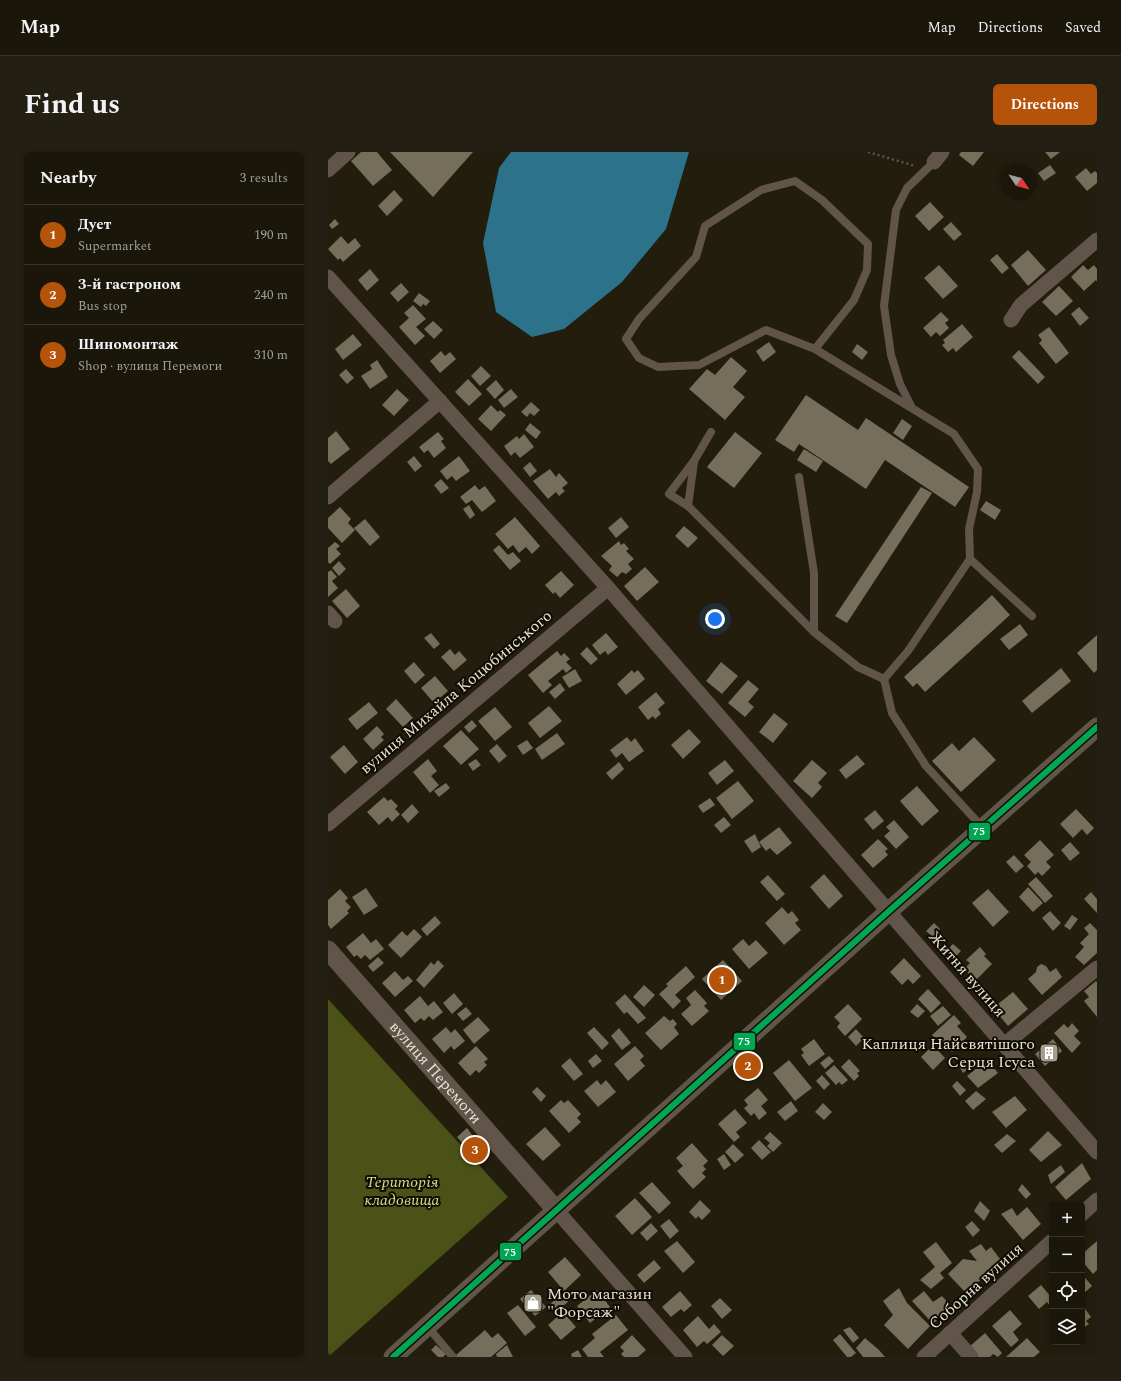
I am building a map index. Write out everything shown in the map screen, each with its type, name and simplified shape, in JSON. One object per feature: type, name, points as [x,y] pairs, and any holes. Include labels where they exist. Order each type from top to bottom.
[{"type":"street","points":[[328,170],[348,152]]},
{"type":"street","points":[[1011,320],[1021,306],[1097,240]]},
{"type":"street","name":"Житня вулиця","points":[[328,277],[608,588],[1097,1152]]},
{"type":"street","points":[[328,497],[440,401]]},
{"type":"street","name":"вулиця Михайла Коцюбинського","points":[[328,824],[608,588]]},
{"type":"street","points":[[393,1357],[889,911],[1097,727]]},
{"type":"street","name":"вулиця Перемоги","points":[[328,950],[685,1357]]},
{"type":"street","points":[[1004,1045],[1097,968]]},
{"type":"street","points":[[1085,1211],[1097,1200]]},
{"type":"street","name":"Соборна вулиця","points":[[924,1357],[1049,1244]]},
{"type":"street","points":[[950,1334],[970,1357]]},
{"type":"lane","points":[[911,407],[900,384],[891,355],[884,306],[896,210],[907,188],[938,157]]},
{"type":"lane","points":[[815,348],[854,300],[867,270],[868,244],[822,200],[795,181],[761,190],[705,226],[696,257],[639,319],[626,339],[639,358],[658,367],[699,365],[766,330],[815,348],[954,434],[978,469],[976,492],[969,529],[970,559],[908,652],[884,679]]},
{"type":"lane","points":[[711,432],[694,461],[669,494],[688,506],[814,632],[858,667],[884,679]]},
{"type":"lane","points":[[688,506],[694,461]]},
{"type":"lane","points":[[799,477],[814,572],[814,632]]},
{"type":"lane","points":[[970,559],[1032,616]]},
{"type":"lane","points":[[884,679],[892,713],[913,746],[940,782],[983,828]]},
{"type":"lane","points":[[427,1326],[453,1357]]},
{"type":"path","points":[[868,152],[919,167],[925,167],[938,157]]},
{"type":"green space","name":"Територія кладовища","points":[[328,999],[508,1197],[328,1357]]},
{"type":"water","points":[[511,152],[689,152],[666,229],[622,282],[564,329],[532,337],[496,312],[483,243],[499,168]]},
{"type":"building","points":[[361,152],[377,152],[392,170],[373,186],[351,161]]},
{"type":"building","points":[[390,152],[473,152],[433,197]]},
{"type":"building","points":[[961,152],[984,152],[973,166],[959,155]]},
{"type":"building","points":[[1045,152],[1060,152],[1051,159]]},
{"type":"building","points":[[1050,165],[1056,173],[1044,181],[1038,173]]},
{"type":"building","points":[[1086,168],[1091,174],[1095,171],[1097,173],[1097,183],[1087,191],[1075,177]]},
{"type":"building","points":[[394,190],[403,200],[387,216],[378,206]]},
{"type":"building","points":[[930,202],[944,217],[929,231],[915,216]]},
{"type":"building","points":[[335,219],[339,224],[332,229],[329,225]]},
{"type":"building","points":[[951,222],[962,234],[954,241],[943,229]]},
{"type":"building","points":[[341,236],[348,244],[355,238],[361,246],[343,262],[340,258],[338,260],[328,249]]},
{"type":"building","points":[[1028,250],[1046,270],[1028,286],[1011,265]]},
{"type":"building","points":[[997,254],[1009,268],[1002,274],[990,260]]},
{"type":"building","points":[[939,265],[958,286],[943,299],[924,278]]},
{"type":"building","points":[[1083,265],[1088,270],[1094,265],[1097,269],[1097,282],[1096,280],[1084,291],[1071,277]]},
{"type":"building","points":[[370,269],[379,280],[367,291],[358,280]]},
{"type":"building","points":[[401,283],[409,292],[398,302],[390,293]]},
{"type":"building","points":[[1059,286],[1073,301],[1056,316],[1042,302]]},
{"type":"building","points":[[419,293],[430,301],[426,306],[423,304],[421,307],[413,301]]},
{"type":"building","points":[[413,305],[426,319],[416,327],[425,336],[415,345],[399,327],[409,318],[404,313]]},
{"type":"building","points":[[1079,307],[1089,318],[1080,326],[1071,314]]},
{"type":"building","points":[[941,312],[949,320],[945,323],[949,328],[940,336],[936,332],[931,337],[923,328]]},
{"type":"building","points":[[433,321],[443,330],[434,339],[424,329]]},
{"type":"building","points":[[962,324],[973,337],[956,352],[953,348],[948,352],[942,345],[945,343],[943,340]]},
{"type":"building","points":[[1049,327],[1069,353],[1056,364],[1039,343],[1042,340],[1038,335]]},
{"type":"building","points":[[353,334],[362,345],[343,360],[335,349]]},
{"type":"building","points":[[769,342],[776,352],[763,362],[756,351]]},
{"type":"building","points":[[857,344],[868,352],[862,360],[852,352]]},
{"type":"building","points":[[1019,350],[1045,377],[1038,384],[1012,357]]},
{"type":"building","points":[[441,351],[445,356],[450,352],[456,359],[440,373],[430,361]]},
{"type":"building","points":[[731,357],[747,371],[733,387],[745,397],[725,420],[689,389],[707,369],[715,375]]},
{"type":"building","points":[[377,360],[388,377],[370,389],[361,376],[372,369],[370,365]]},
{"type":"building","points":[[481,366],[491,376],[480,386],[471,376]]},
{"type":"building","points":[[346,369],[354,378],[347,384],[339,375]]},
{"type":"building","points":[[468,379],[482,394],[469,406],[455,392]]},
{"type":"building","points":[[496,380],[504,390],[495,399],[486,389]]},
{"type":"building","points":[[397,389],[409,400],[394,416],[382,405]]},
{"type":"building","points":[[511,389],[518,397],[504,408],[498,400]]},
{"type":"building","points":[[806,395],[858,430],[866,418],[969,487],[955,507],[885,460],[866,489],[799,444],[794,452],[775,440]]},
{"type":"building","points":[[531,402],[540,410],[534,416],[530,413],[527,417],[521,412]]},
{"type":"building","points":[[491,405],[498,412],[500,410],[506,415],[491,431],[478,419]]},
{"type":"building","points":[[902,419],[912,426],[903,440],[893,433]]},
{"type":"building","points":[[530,423],[541,432],[536,439],[525,430]]},
{"type":"building","points":[[336,431],[350,449],[331,464],[328,461],[328,438]]},
{"type":"building","points":[[438,432],[444,439],[441,441],[446,448],[434,458],[428,450],[424,453],[419,447]]},
{"type":"building","points":[[735,432],[762,453],[734,488],[707,467]]},
{"type":"building","points":[[524,434],[534,447],[520,458],[515,452],[511,456],[504,446],[517,436],[519,439]]},
{"type":"building","points":[[804,449],[823,461],[816,472],[797,460]]},
{"type":"building","points":[[414,456],[422,466],[415,472],[407,462]]},
{"type":"building","points":[[459,456],[470,471],[456,481],[452,476],[447,480],[440,471]]},
{"type":"building","points":[[530,462],[537,471],[530,477],[523,468]]},
{"type":"building","points":[[550,469],[556,477],[559,473],[568,483],[562,488],[565,491],[559,496],[556,492],[548,499],[533,481]]},
{"type":"building","points":[[441,479],[449,488],[441,494],[434,485]]},
{"type":"building","points":[[475,485],[479,490],[485,486],[496,501],[482,512],[472,500],[466,504],[460,497]]},
{"type":"building","points":[[921,487],[932,493],[847,623],[835,616]]},
{"type":"building","points":[[986,501],[1001,510],[995,520],[980,510]]},
{"type":"building","points":[[469,505],[475,515],[470,519],[463,509]]},
{"type":"building","points":[[340,507],[351,519],[348,523],[355,530],[342,543],[328,528],[328,518]]},
{"type":"building","points":[[515,517],[540,546],[532,554],[526,547],[519,553],[513,545],[508,549],[495,534]]},
{"type":"building","points":[[621,517],[629,527],[616,538],[608,528]]},
{"type":"building","points":[[365,519],[380,537],[370,546],[354,528]]},
{"type":"building","points":[[684,526],[698,538],[688,548],[675,536]]},
{"type":"building","points":[[619,541],[621,545],[624,543],[629,549],[626,551],[634,559],[628,564],[632,569],[626,574],[622,572],[617,577],[609,570],[612,566],[601,556]]},
{"type":"building","points":[[335,542],[340,546],[336,549],[341,554],[330,564],[328,562],[328,548]]},
{"type":"building","points":[[499,545],[508,555],[513,552],[521,561],[510,570],[493,550]]},
{"type":"building","points":[[339,561],[346,569],[339,576],[332,568]]},
{"type":"building","points":[[645,567],[659,582],[637,601],[624,586]]},
{"type":"building","points":[[331,570],[337,577],[332,581],[338,588],[328,597],[328,572]]},
{"type":"building","points":[[561,571],[574,585],[560,598],[555,592],[553,594],[545,585]]},
{"type":"building","points":[[346,589],[360,606],[347,618],[332,601]]},
{"type":"building","points":[[992,595],[1010,615],[925,692],[917,683],[913,687],[904,677]]},
{"type":"building","points":[[1020,624],[1028,635],[1009,650],[1000,639]]},
{"type":"building","points":[[431,633],[440,644],[434,649],[424,638]]},
{"type":"building","points":[[606,633],[618,647],[608,655],[605,651],[600,655],[592,645]]},
{"type":"building","points":[[1097,635],[1097,670],[1094,673],[1077,653]]},
{"type":"building","points":[[587,647],[598,659],[591,665],[580,654]]},
{"type":"building","points":[[450,649],[455,655],[459,651],[467,660],[454,671],[441,657]]},
{"type":"building","points":[[557,651],[561,656],[564,653],[570,659],[566,662],[572,668],[566,673],[563,669],[548,681],[552,685],[543,693],[528,675]]},
{"type":"building","points":[[414,662],[425,675],[415,684],[404,671]]},
{"type":"building","points":[[721,662],[738,676],[722,694],[706,681]]},
{"type":"building","points":[[1061,668],[1071,681],[1032,713],[1022,701]]},
{"type":"building","points":[[575,669],[582,681],[569,688],[562,677]]},
{"type":"building","points":[[632,670],[634,673],[638,670],[645,679],[626,695],[617,684]]},
{"type":"building","points":[[435,676],[448,691],[434,703],[421,688]]},
{"type":"building","points":[[748,680],[759,689],[748,702],[754,707],[745,717],[728,703]]},
{"type":"building","points":[[560,683],[565,690],[555,699],[549,692]]},
{"type":"building","points":[[656,692],[665,703],[658,709],[661,714],[655,719],[653,716],[648,720],[638,707]]},
{"type":"building","points":[[396,699],[413,718],[403,727],[386,709]]},
{"type":"building","points":[[369,702],[378,713],[357,730],[348,719]]},
{"type":"building","points":[[549,706],[562,721],[540,738],[528,723]]},
{"type":"building","points":[[495,707],[512,727],[495,741],[478,721]]},
{"type":"building","points":[[774,713],[788,724],[773,743],[759,732]]},
{"type":"building","points":[[472,720],[477,726],[469,733],[464,727]]},
{"type":"building","points":[[377,726],[384,734],[381,737],[384,740],[373,750],[363,739]]},
{"type":"building","points":[[689,729],[701,742],[683,759],[671,745]]},
{"type":"building","points":[[461,730],[479,749],[461,765],[443,746]]},
{"type":"building","points":[[557,733],[565,744],[542,760],[535,749]]},
{"type":"building","points":[[627,737],[631,742],[635,738],[644,751],[629,762],[622,753],[616,758],[610,750]]},
{"type":"building","points":[[974,737],[996,760],[961,792],[932,761],[952,743],[959,751]]},
{"type":"building","points":[[527,740],[533,748],[523,755],[517,746]]},
{"type":"building","points":[[497,744],[507,756],[499,763],[489,751]]},
{"type":"building","points":[[344,745],[358,762],[345,774],[330,757]]},
{"type":"building","points":[[857,755],[865,764],[846,779],[839,770]]},
{"type":"building","points":[[428,759],[437,771],[431,776],[439,785],[430,793],[413,772]]},
{"type":"building","points":[[476,759],[481,765],[473,771],[468,764]]},
{"type":"building","points":[[725,760],[734,771],[717,785],[708,773]]},
{"type":"building","points":[[812,760],[827,773],[818,783],[822,787],[812,798],[793,781]]},
{"type":"building","points":[[619,762],[624,769],[612,780],[606,773]]},
{"type":"building","points":[[738,781],[754,801],[732,819],[716,798]]},
{"type":"building","points":[[446,783],[450,788],[439,797],[434,791]]},
{"type":"building","points":[[917,786],[939,811],[922,826],[900,801]]},
{"type":"building","points":[[384,797],[388,801],[391,799],[398,806],[395,809],[400,814],[392,822],[388,817],[379,825],[367,812]]},
{"type":"building","points":[[710,798],[715,805],[703,813],[698,806]]},
{"type":"building","points":[[412,804],[419,812],[408,823],[401,815]]},
{"type":"building","points":[[1076,809],[1094,828],[1087,835],[1082,829],[1073,838],[1060,824]]},
{"type":"building","points":[[875,810],[884,821],[873,830],[864,819]]},
{"type":"building","points":[[724,817],[731,825],[721,833],[714,825]]},
{"type":"building","points":[[894,820],[909,837],[896,849],[884,836],[890,831],[886,827]]},
{"type":"building","points":[[779,827],[792,843],[777,855],[770,848],[766,851],[759,842]]},
{"type":"building","points":[[755,834],[761,847],[752,853],[744,841]]},
{"type":"building","points":[[878,839],[888,849],[885,851],[888,855],[873,868],[861,855]]},
{"type":"building","points":[[1040,840],[1054,855],[1046,862],[1051,867],[1042,876],[1038,872],[1035,875],[1027,866],[1031,862],[1024,855]]},
{"type":"building","points":[[1070,842],[1080,853],[1070,861],[1061,850]]},
{"type":"building","points":[[1014,855],[1024,866],[1016,873],[1006,862]]},
{"type":"building","points":[[824,874],[843,896],[829,909],[810,887]]},
{"type":"building","points":[[768,875],[785,894],[777,901],[760,882]]},
{"type":"building","points":[[1036,877],[1053,896],[1045,903],[1028,884]]},
{"type":"building","points":[[1028,887],[1043,903],[1033,912],[1019,897]]},
{"type":"building","points":[[366,888],[378,906],[364,915],[352,897]]},
{"type":"building","points":[[340,889],[348,898],[345,901],[351,907],[347,911],[349,913],[331,929],[328,925],[328,900]]},
{"type":"building","points":[[988,889],[1009,912],[993,927],[972,903]]},
{"type":"building","points":[[1091,892],[1097,899],[1097,913],[1084,899]]},
{"type":"building","points":[[782,907],[788,914],[792,911],[799,920],[795,923],[801,930],[784,945],[765,923]]},
{"type":"building","points":[[1050,911],[1061,923],[1053,931],[1042,918]]},
{"type":"building","points":[[1072,915],[1078,919],[1070,930],[1064,926]]},
{"type":"building","points":[[435,916],[441,923],[427,936],[421,929]]},
{"type":"building","points":[[934,923],[940,929],[933,937],[926,931]]},
{"type":"building","points":[[1090,923],[1097,930],[1097,953],[1084,965],[1075,957],[1084,947],[1080,943],[1089,934],[1084,928]]},
{"type":"building","points":[[414,929],[422,937],[401,958],[388,945],[402,931],[407,936]]},
{"type":"building","points":[[363,933],[371,943],[376,939],[384,949],[370,960],[365,955],[361,959],[357,955],[354,957],[346,947]]},
{"type":"building","points":[[743,939],[749,946],[756,940],[768,953],[749,969],[732,949]]},
{"type":"building","points":[[953,944],[961,951],[955,957],[947,950]]},
{"type":"building","points":[[980,947],[986,954],[984,956],[992,964],[975,981],[964,969],[970,963],[966,960]]},
{"type":"building","points":[[378,957],[384,963],[373,972],[368,966]]},
{"type":"building","points":[[904,958],[921,976],[913,984],[908,979],[902,985],[890,972]]},
{"type":"building","points":[[438,960],[444,966],[424,988],[416,980],[431,962],[434,965]]},
{"type":"building","points":[[723,960],[742,981],[721,1000],[702,979]]},
{"type":"building","points":[[1041,964],[1046,966],[1050,972],[1056,968],[1062,977],[1042,995],[1028,979],[1036,972],[1037,967]]},
{"type":"building","points":[[686,966],[695,977],[675,995],[681,1001],[673,1009],[659,994],[668,986],[666,984]]},
{"type":"building","points":[[395,971],[403,980],[408,976],[413,981],[395,997],[382,983]]},
{"type":"building","points":[[1096,981],[1097,1017],[1084,1001],[1089,997],[1084,991]]},
{"type":"building","points":[[644,985],[655,995],[644,1007],[633,997]]},
{"type":"building","points":[[928,989],[941,1003],[931,1013],[918,999]]},
{"type":"building","points":[[695,990],[707,1003],[704,1006],[709,1011],[692,1026],[681,1014],[691,1005],[686,998]]},
{"type":"building","points":[[1013,992],[1028,1009],[1008,1026],[993,1008]]},
{"type":"building","points":[[454,993],[463,1004],[452,1014],[443,1003]]},
{"type":"building","points":[[625,994],[646,1018],[638,1024],[627,1012],[624,1014],[615,1003]]},
{"type":"building","points":[[420,996],[428,1006],[434,1001],[443,1012],[433,1020],[429,1016],[424,1021],[421,1018],[415,1023],[404,1010]]},
{"type":"building","points":[[848,1004],[862,1019],[845,1036],[837,1027],[840,1023],[834,1017]]},
{"type":"building","points":[[917,1004],[925,1011],[918,1018],[910,1012]]},
{"type":"building","points":[[943,1006],[951,1015],[938,1026],[930,1016]]},
{"type":"building","points":[[466,1007],[472,1014],[463,1021],[457,1014]]},
{"type":"building","points":[[954,1015],[961,1023],[957,1026],[967,1037],[952,1052],[941,1040],[939,1042],[932,1035]]},
{"type":"building","points":[[664,1016],[670,1021],[673,1019],[677,1024],[674,1027],[679,1034],[661,1050],[645,1033]]},
{"type":"building","points":[[478,1017],[490,1030],[474,1044],[463,1030]]},
{"type":"building","points":[[1072,1023],[1079,1031],[1074,1036],[1081,1043],[1072,1053],[1054,1033],[1064,1024],[1068,1028]]},
{"type":"building","points":[[446,1027],[451,1033],[455,1029],[465,1041],[454,1050],[451,1046],[444,1053],[432,1039]]},
{"type":"building","points":[[594,1027],[609,1043],[602,1050],[587,1033]]},
{"type":"building","points":[[619,1028],[631,1043],[622,1050],[611,1036]]},
{"type":"building","points":[[856,1029],[864,1038],[856,1046],[848,1037]]},
{"type":"building","points":[[814,1039],[825,1054],[809,1066],[801,1055],[804,1053],[801,1049]]},
{"type":"building","name":"Каплиця Найсвятішого Серця Ісуса","points":[[1053,1039],[1062,1051],[1045,1066],[1035,1054]]},
{"type":"building","points":[[933,1045],[945,1058],[933,1070],[921,1057]]},
{"type":"building","points":[[476,1046],[488,1059],[484,1062],[487,1065],[479,1073],[476,1070],[470,1076],[458,1063]]},
{"type":"building","points":[[635,1046],[644,1056],[640,1060],[645,1066],[628,1081],[614,1064]]},
{"type":"building","points":[[596,1054],[602,1061],[593,1068],[588,1061]]},
{"type":"building","points":[[829,1056],[834,1061],[825,1069],[820,1063]]},
{"type":"building","points":[[570,1058],[583,1074],[574,1081],[561,1066]]},
{"type":"building","points":[[849,1059],[860,1071],[857,1073],[859,1076],[854,1081],[841,1067]]},
{"type":"building","points":[[789,1060],[812,1088],[795,1101],[773,1073]]},
{"type":"building","points":[[987,1060],[998,1073],[978,1088],[967,1076]]},
{"type":"building","points":[[963,1061],[970,1068],[963,1073],[958,1064]]},
{"type":"building","points":[[834,1065],[848,1080],[842,1085],[839,1082],[836,1085],[825,1073]]},
{"type":"building","points":[[822,1075],[830,1084],[824,1090],[816,1081]]},
{"type":"building","points":[[597,1080],[601,1085],[606,1080],[616,1092],[598,1107],[584,1091]]},
{"type":"building","points":[[957,1081],[966,1090],[960,1096],[952,1086]]},
{"type":"building","points":[[537,1087],[546,1096],[541,1102],[532,1092]]},
{"type":"building","points":[[758,1088],[768,1100],[761,1106],[767,1113],[759,1120],[754,1113],[751,1116],[744,1108],[748,1105],[744,1100]]},
{"type":"building","points":[[976,1091],[986,1099],[973,1110],[965,1101]]},
{"type":"building","points":[[1015,1096],[1027,1110],[1006,1128],[992,1112]]},
{"type":"building","points":[[561,1100],[564,1103],[568,1100],[581,1114],[577,1118],[581,1122],[569,1133],[549,1111]]},
{"type":"building","points":[[791,1101],[798,1111],[785,1121],[777,1112]]},
{"type":"building","points":[[823,1103],[832,1112],[824,1120],[815,1112]]},
{"type":"building","points":[[735,1109],[747,1123],[736,1132],[740,1137],[734,1142],[718,1124]]},
{"type":"building","points":[[545,1127],[561,1145],[543,1161],[526,1144]]},
{"type":"building","points":[[467,1128],[485,1153],[477,1160],[457,1137]]},
{"type":"building","points":[[1048,1131],[1062,1145],[1041,1162],[1029,1150]]},
{"type":"building","points":[[770,1132],[782,1143],[773,1152],[767,1146],[770,1143],[764,1138]]},
{"type":"building","points":[[1007,1134],[1016,1141],[1002,1153],[994,1145]]},
{"type":"building","points":[[759,1140],[771,1152],[762,1160],[751,1148]]},
{"type":"building","points":[[692,1143],[708,1161],[703,1166],[706,1169],[702,1173],[706,1177],[693,1189],[677,1171],[683,1166],[676,1158]]},
{"type":"building","points":[[733,1144],[744,1155],[735,1163],[725,1152]]},
{"type":"building","points":[[724,1154],[731,1165],[724,1170],[717,1159]]},
{"type":"building","points":[[1082,1163],[1091,1179],[1066,1200],[1055,1187]]},
{"type":"building","points":[[1061,1165],[1065,1172],[1051,1184],[1048,1175]]},
{"type":"building","points":[[652,1182],[671,1203],[659,1214],[639,1193]]},
{"type":"building","points":[[1022,1184],[1031,1194],[1026,1199],[1018,1190]]},
{"type":"building","points":[[635,1198],[652,1217],[632,1235],[615,1216]]},
{"type":"building","points":[[700,1200],[711,1211],[702,1220],[698,1216],[696,1219],[689,1212]]},
{"type":"building","points":[[980,1201],[990,1211],[984,1221],[974,1211]]},
{"type":"building","points":[[1027,1207],[1041,1224],[1023,1240],[1001,1214],[1012,1208],[1017,1216]]},
{"type":"building","points":[[669,1219],[679,1231],[670,1239],[660,1226]]},
{"type":"building","points":[[972,1221],[980,1230],[973,1237],[965,1227]]},
{"type":"building","points":[[651,1223],[658,1231],[647,1241],[640,1233]]},
{"type":"building","points":[[677,1241],[695,1262],[683,1273],[664,1251]]},
{"type":"building","points":[[1097,1241],[1097,1270],[1093,1274],[1085,1265],[1085,1251]]},
{"type":"building","points":[[936,1242],[952,1263],[940,1273],[944,1278],[931,1289],[920,1280],[935,1267],[923,1252]]},
{"type":"building","points":[[981,1244],[986,1251],[991,1247],[1003,1263],[965,1292],[948,1274],[963,1259],[977,1261],[969,1251]]},
{"type":"building","points":[[565,1257],[581,1275],[564,1291],[548,1272]]},
{"type":"building","points":[[654,1260],[661,1268],[644,1283],[637,1275]]},
{"type":"building","points":[[1085,1278],[1092,1286],[1085,1292]]},
{"type":"building","points":[[1041,1285],[1049,1294],[1049,1304],[1047,1302],[1039,1309],[1028,1296]]},
{"type":"building","points":[[899,1288],[907,1303],[930,1326],[908,1349],[884,1325],[893,1315],[883,1301]]},
{"type":"building","name":"Мото магазин \"Форсаж\"","points":[[531,1290],[546,1307],[535,1316],[520,1299]]},
{"type":"building","points":[[597,1290],[610,1307],[590,1323],[577,1306]]},
{"type":"building","points":[[680,1291],[692,1305],[684,1312],[681,1309],[671,1317],[662,1307]]},
{"type":"building","points":[[924,1291],[933,1302],[942,1296],[951,1306],[933,1324],[912,1301]]},
{"type":"building","points":[[563,1294],[568,1302],[556,1311],[551,1303]]},
{"type":"building","points":[[720,1298],[732,1310],[722,1319],[711,1306]]},
{"type":"building","points":[[518,1305],[536,1327],[525,1336],[507,1313]]},
{"type":"building","points":[[1085,1309],[1091,1317],[1086,1321],[1089,1324],[1085,1327]]},
{"type":"building","points":[[1010,1310],[1022,1324],[1013,1332],[1019,1340],[1011,1347],[992,1326]]},
{"type":"building","points":[[563,1312],[576,1327],[561,1340],[548,1325]]},
{"type":"building","points":[[616,1315],[628,1330],[600,1352],[604,1357],[588,1357],[582,1349],[595,1338],[592,1334]]},
{"type":"building","points":[[698,1316],[709,1329],[714,1324],[721,1332],[707,1344],[704,1341],[697,1347],[683,1330]]},
{"type":"building","points":[[850,1327],[859,1338],[853,1343],[843,1330]]},
{"type":"building","points":[[485,1330],[492,1338],[498,1333],[507,1343],[491,1357],[457,1357],[456,1355]]},
{"type":"building","points":[[985,1333],[1002,1353],[998,1357],[993,1354],[990,1357],[977,1357],[969,1347]]},
{"type":"building","points":[[840,1334],[856,1353],[851,1357],[847,1357],[833,1340]]},
{"type":"building","points":[[632,1335],[646,1350],[638,1357],[624,1357],[621,1354],[624,1351],[620,1347]]},
{"type":"building","points":[[722,1335],[734,1346],[723,1356],[712,1345]]},
{"type":"building","points":[[865,1338],[885,1357],[863,1357],[856,1348]]},
{"type":"building","points":[[1027,1338],[1040,1352],[1034,1357],[1006,1357]]},
{"type":"building","points":[[436,1345],[446,1354],[443,1357],[438,1357],[431,1350]]},
{"type":"building","points":[[507,1345],[513,1357],[497,1357],[496,1354]]},
{"type":"building","points":[[578,1350],[582,1357],[572,1357],[571,1354]]},
{"type":"transit line","name":"75","points":[[393,1357],[889,911],[1097,727]]},
{"type":"place","name":"Дует","points":[[722,980]]},
{"type":"place","name":"Каплиця Найсвятішого Серця Ісуса","points":[[1049,1053]]},
{"type":"place","name":"3-й гастроном","points":[[748,1066]]},
{"type":"place","name":"Шиномонтаж","points":[[475,1150]]},
{"type":"place","name":"Мото магазин \"Форсаж\"","points":[[533,1303]]}]
